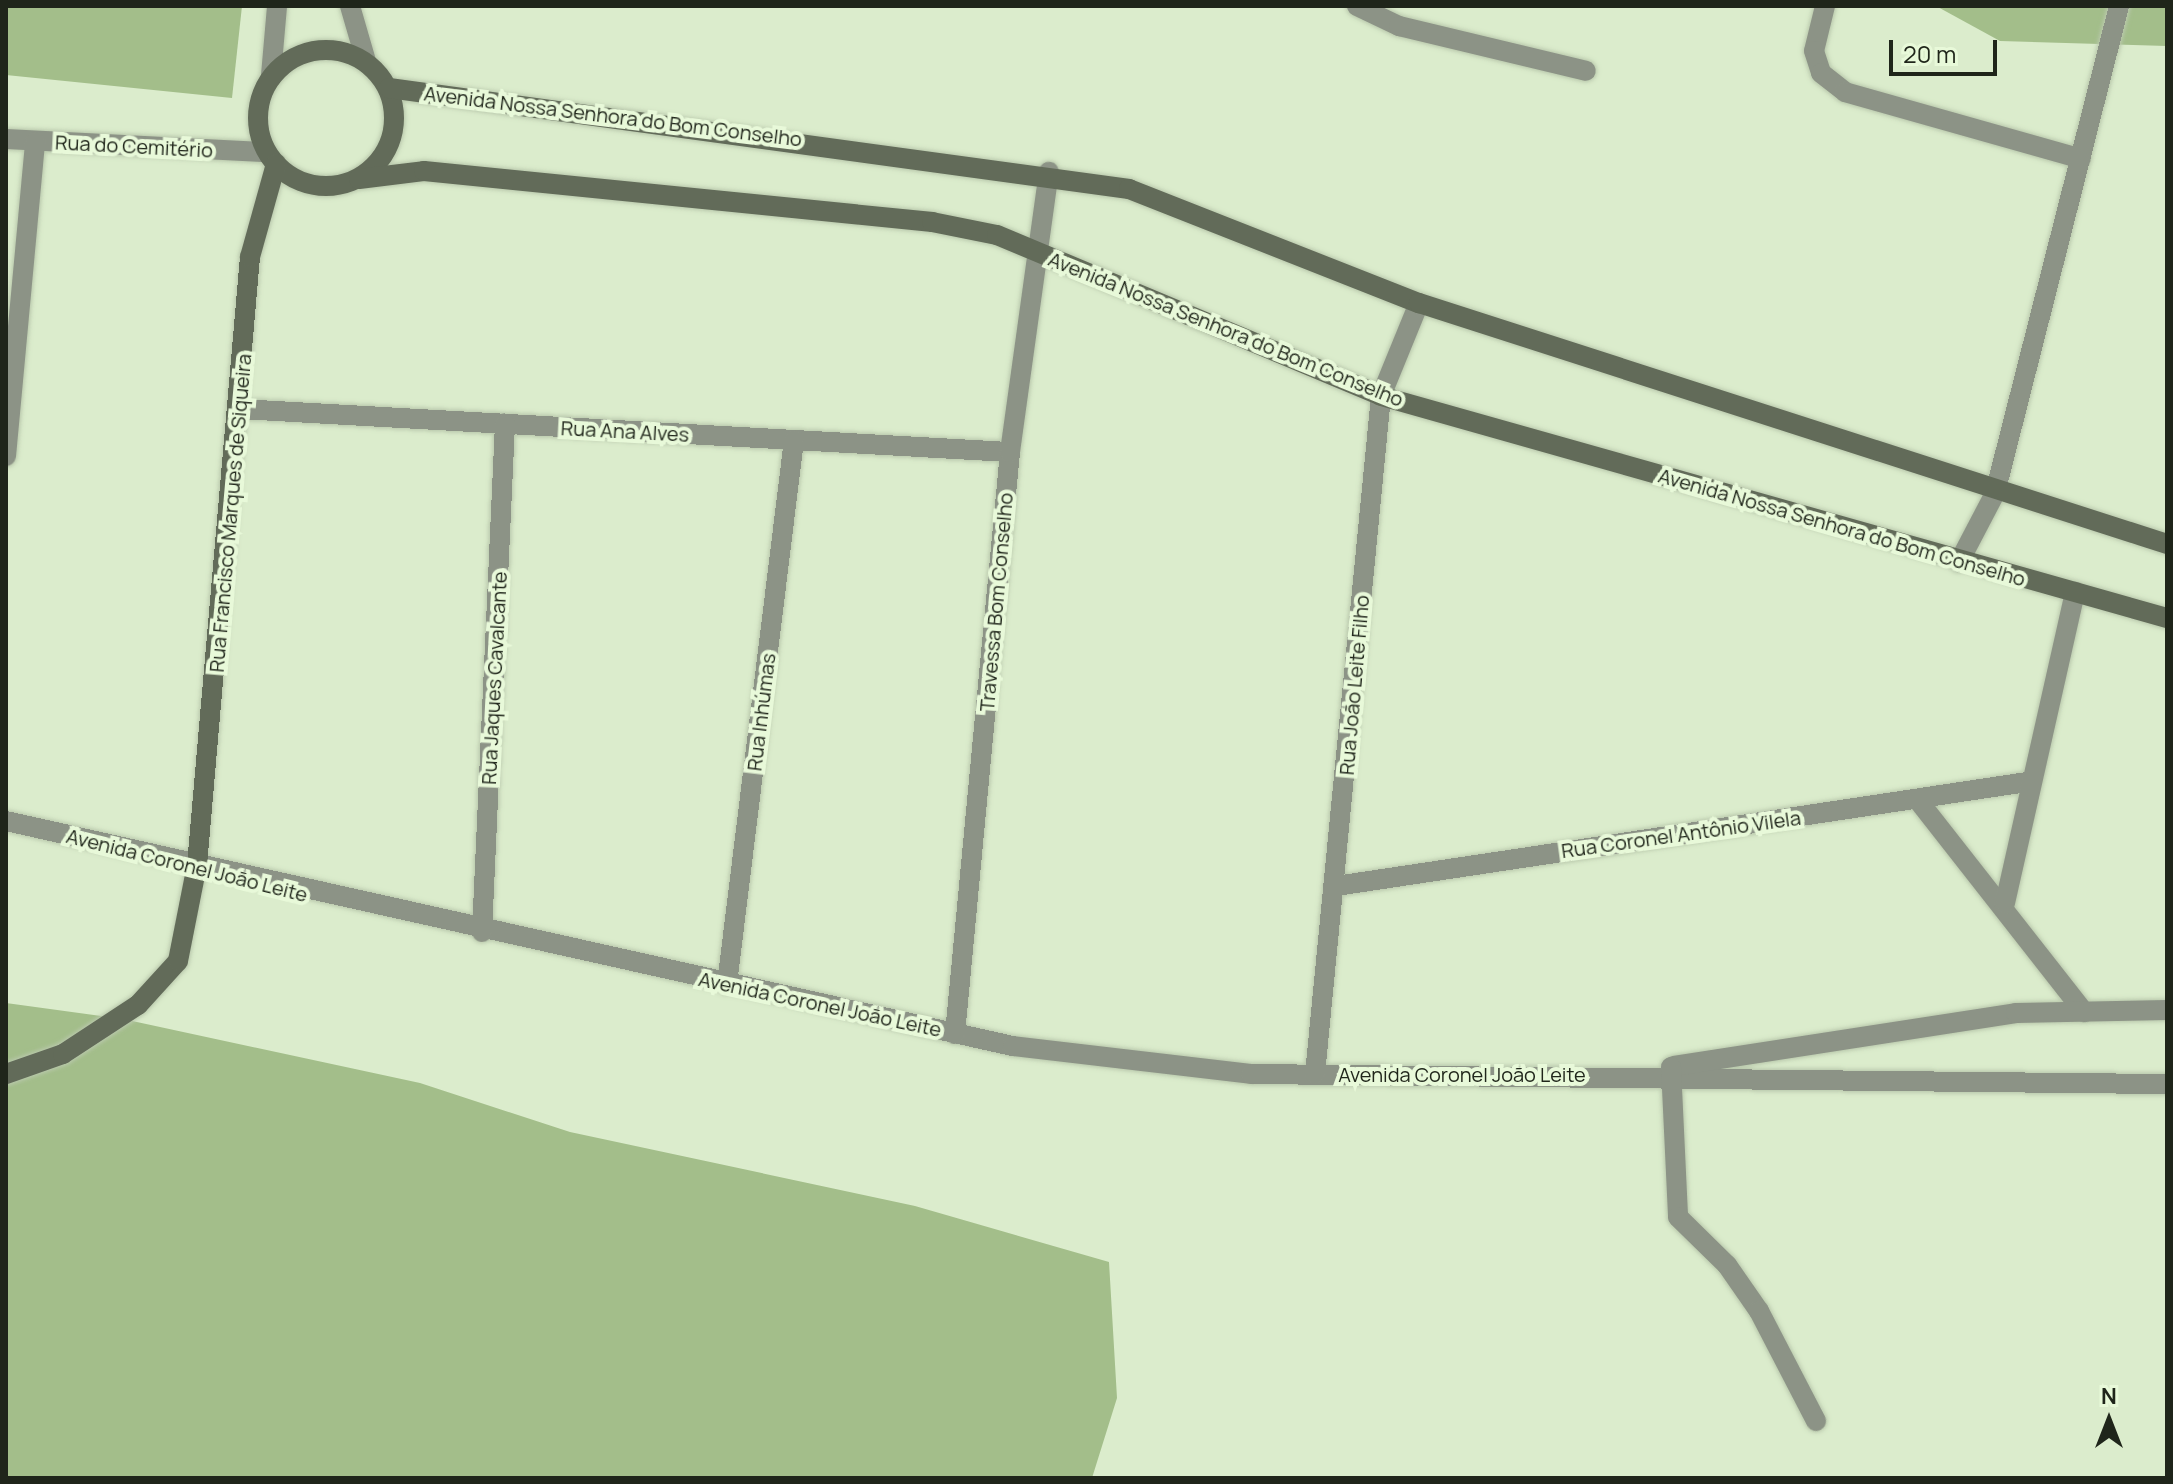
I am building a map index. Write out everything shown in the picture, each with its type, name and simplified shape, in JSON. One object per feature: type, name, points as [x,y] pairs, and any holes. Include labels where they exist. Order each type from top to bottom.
[{"type":"street","points":[[277,6],[271,75],[258,101],[270,158],[294,179],[326,187],[359,179],[385,155],[396,122],[389,88],[366,61],[350,6]]},
{"type":"street","points":[[1357,6],[1399,26],[1586,71]]},
{"type":"street","points":[[1825,6],[1814,51],[1821,73],[1845,92],[2081,159]]},
{"type":"street","points":[[1959,562],[1995,493],[2119,6]]},
{"type":"street","points":[[271,75],[299,54],[334,49],[366,61]]},
{"type":"street","name":"Avenida Nossa Senhora do Bom Conselho","points":[[389,88],[1049,172],[1129,189],[1419,303],[1995,493],[2167,544]]},
{"type":"street","name":"Rua do Cemitério","points":[[6,139],[270,158]]},
{"type":"street","points":[[6,456],[35,142]]},
{"type":"street","name":"Rua Francisco Marques de Siqueira","points":[[6,1074],[63,1054],[138,1005],[178,961],[197,865],[240,409],[250,257],[270,158]]},
{"type":"street","name":"Avenida Nossa Senhora do Bom Conselho","points":[[359,179],[424,171],[932,222],[1039,253],[1381,396],[1959,562],[2167,618]]},
{"type":"street","name":"Travessa Bom Conselho","points":[[955,1034],[1010,452],[1049,172]]},
{"type":"street","name":"Rua João Leite Filho","points":[[1315,1074],[1336,886],[1381,396],[1419,303]]},
{"type":"street","name":"Rua Ana Alves","points":[[240,409],[1010,452]]},
{"type":"street","name":"Rua Jaques Cavalcante","points":[[482,932],[505,424]]},
{"type":"street","name":"Rua Inhúmas","points":[[727,984],[794,440]]},
{"type":"street","points":[[2005,903],[2027,782],[2075,592]]},
{"type":"street","name":"Rua Coronel Antônio Vilela","points":[[1336,886],[2027,782]]},
{"type":"street","points":[[1917,799],[2005,903],[2084,1012]]},
{"type":"street","name":"Avenida Coronel João Leite","points":[[6,821],[482,932],[955,1034],[1251,1074],[1648,1075],[2016,1013],[2167,1010]]},
{"type":"street","points":[[1671,1071],[1678,1217],[1759,1311],[1816,1421]]},
{"type":"street","name":"Avenida Coronel João Leite","points":[[1671,1071],[2167,1084]]},
{"type":"green space","points":[[6,6],[242,6],[232,98],[6,75]]},
{"type":"green space","points":[[1936,6],[2167,6],[2167,46],[2000,41]]},
{"type":"green space","points":[[6,1003],[123,1019],[420,1083],[570,1132],[915,1206],[1109,1262],[1117,1398],[1092,1478],[6,1478]]}]
